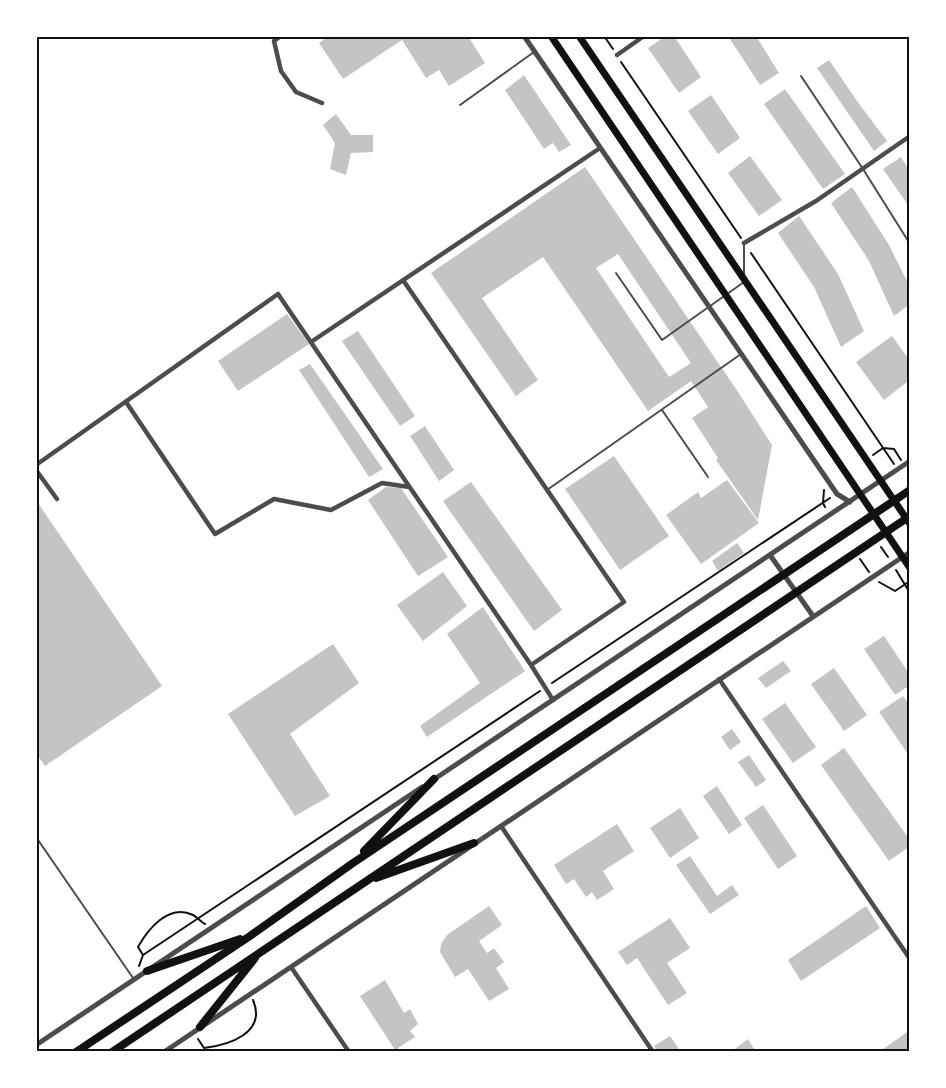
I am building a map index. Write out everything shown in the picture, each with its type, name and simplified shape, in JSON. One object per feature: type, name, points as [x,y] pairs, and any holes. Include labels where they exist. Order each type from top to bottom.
[{"type":"highway","points":[[76,1052],[250,936],[353,862],[910,490]]},
{"type":"highway","points":[[112,1052],[910,516]]},
{"type":"highway","points":[[353,862],[434,779]]},
{"type":"highway","points":[[366,881],[474,843]]},
{"type":"highway","points":[[147,971],[250,936]]},
{"type":"highway","points":[[196,1030],[260,951]]},
{"type":"main road","points":[[550,36],[910,568]]},
{"type":"main road","points":[[579,36],[910,524]]},
{"type":"street","points":[[281,36],[274,41],[281,71],[296,92],[322,102]]},
{"type":"street","points":[[524,36],[837,494],[850,502]]},
{"type":"street","points":[[617,55],[644,36]]},
{"type":"street","points":[[744,243],[816,201],[910,136]]},
{"type":"street","points":[[311,342],[600,148]]},
{"type":"street","points":[[404,280],[624,602],[531,665]]},
{"type":"street","points":[[57,499],[36,467],[278,294],[554,700]]},
{"type":"street","points":[[126,402],[215,534],[274,499],[331,510],[382,483],[409,487]]},
{"type":"street","points":[[36,1045],[910,461]]},
{"type":"street","points":[[164,1052],[910,552]]},
{"type":"street","points":[[770,555],[813,616]]},
{"type":"street","points":[[719,679],[910,959]]},
{"type":"street","points":[[501,826],[653,1052]]},
{"type":"street","points":[[291,967],[349,1052]]},
{"type":"lane","points":[[460,105],[534,52]]},
{"type":"lane","points":[[801,76],[910,244]]},
{"type":"lane","points":[[616,273],[662,340],[744,282],[744,243]]},
{"type":"lane","points":[[547,490],[741,354]]},
{"type":"lane","points":[[661,410],[708,477]]},
{"type":"lane","points":[[36,837],[134,980]]},
{"type":"path","points":[[604,36],[898,470]]},
{"type":"path","points":[[134,980],[143,955],[837,494]]},
{"type":"path","points":[[873,577],[895,591],[910,580]]},
{"type":"path","points":[[138,947],[143,955]]},
{"type":"path","points":[[196,1030],[204,1048]]},
{"type":"building","points":[[329,36],[468,36],[485,63],[449,86],[439,70],[426,78],[402,40],[343,79],[319,43]]},
{"type":"building","points":[[666,36],[674,36],[701,77],[679,93],[648,48]]},
{"type":"building","points":[[728,36],[756,36],[779,73],[760,85]]},
{"type":"building","points":[[829,60],[887,141],[874,151],[817,68]]},
{"type":"building","points":[[524,75],[571,145],[559,152],[553,143],[544,149],[505,90]]},
{"type":"building","points":[[785,89],[845,174],[823,189],[764,104]]},
{"type":"building","points":[[711,95],[740,138],[718,154],[688,111]]},
{"type":"building","points":[[336,114],[351,135],[373,135],[373,152],[351,153],[346,175],[330,169],[335,143],[323,125]]},
{"type":"building","points":[[750,156],[782,200],[759,216],[728,173]]},
{"type":"building","points":[[901,157],[910,172],[910,208],[883,169]]},
{"type":"building","points":[[585,167],[772,445],[758,520],[716,460],[718,458],[692,418],[708,407],[691,381],[648,411],[543,257],[482,298],[538,380],[516,396],[431,273]],"holes":[[[618,254],[691,363],[669,377],[596,268]]]},
{"type":"building","points":[[852,187],[889,245],[910,287],[910,304],[894,316],[869,261],[831,203]]},
{"type":"building","points":[[799,216],[838,274],[864,331],[841,347],[814,287],[778,233]]},
{"type":"building","points":[[287,314],[309,344],[238,391],[218,361]]},
{"type":"building","points":[[358,331],[415,416],[400,426],[342,341]]},
{"type":"building","points":[[892,336],[910,361],[910,386],[907,382],[884,400],[856,362]]},
{"type":"building","points":[[310,364],[383,469],[369,477],[299,370]]},
{"type":"building","points":[[425,426],[454,470],[439,481],[410,436]]},
{"type":"building","points":[[614,456],[669,536],[620,570],[565,489]]},
{"type":"building","points":[[727,480],[759,523],[701,564],[666,515],[698,492],[701,498]]},
{"type":"building","points":[[471,482],[562,610],[534,631],[443,501]]},
{"type":"building","points":[[386,487],[401,488],[448,557],[418,576],[368,500]]},
{"type":"building","points":[[36,500],[162,686],[45,766],[36,753]]},
{"type":"building","points":[[737,543],[744,553],[718,571],[712,561]]},
{"type":"building","points":[[443,572],[467,606],[423,641],[397,605]]},
{"type":"building","points":[[483,607],[525,671],[427,737],[420,726],[480,683],[447,634]]},
{"type":"building","points":[[884,636],[910,675],[910,685],[895,695],[864,649]]},
{"type":"building","points":[[333,644],[359,683],[290,734],[330,796],[295,816],[228,714]]},
{"type":"building","points":[[783,661],[791,671],[766,688],[758,678]]},
{"type":"building","points":[[834,668],[867,715],[844,731],[811,684]]},
{"type":"building","points":[[903,696],[910,706],[910,757],[879,712]]},
{"type":"building","points":[[785,703],[816,747],[793,763],[762,719]]},
{"type":"building","points":[[732,729],[741,742],[730,750],[721,737]]},
{"type":"building","points":[[844,748],[910,840],[910,846],[889,861],[821,765]]},
{"type":"building","points":[[749,755],[766,780],[756,787],[738,762]]},
{"type":"building","points":[[717,786],[742,825],[729,834],[703,796]]},
{"type":"building","points":[[763,805],[797,856],[778,869],[744,818]]},
{"type":"building","points":[[680,808],[699,838],[670,858],[650,828]]},
{"type":"building","points":[[617,824],[634,851],[603,871],[614,889],[597,900],[592,892],[586,897],[574,879],[566,884],[554,865]]},
{"type":"building","points":[[690,856],[717,896],[732,885],[739,895],[710,914],[676,865]]},
{"type":"building","points":[[489,906],[502,925],[479,941],[487,953],[494,948],[504,962],[496,968],[509,989],[489,1001],[468,969],[455,977],[440,952],[441,944],[447,935]]},
{"type":"building","points":[[866,906],[880,928],[801,981],[788,960]]},
{"type":"building","points":[[670,918],[690,948],[667,963],[687,993],[668,1005],[637,958],[627,965],[618,952]]},
{"type":"building","points":[[385,980],[404,1013],[410,1009],[418,1024],[410,1031],[415,1037],[395,1050],[360,996]]},
{"type":"building","points":[[910,1030],[910,1052],[879,1052]]},
{"type":"building","points":[[670,1036],[681,1052],[658,1052],[654,1046]]},
{"type":"building","points":[[748,1039],[756,1052],[732,1051]]}]
